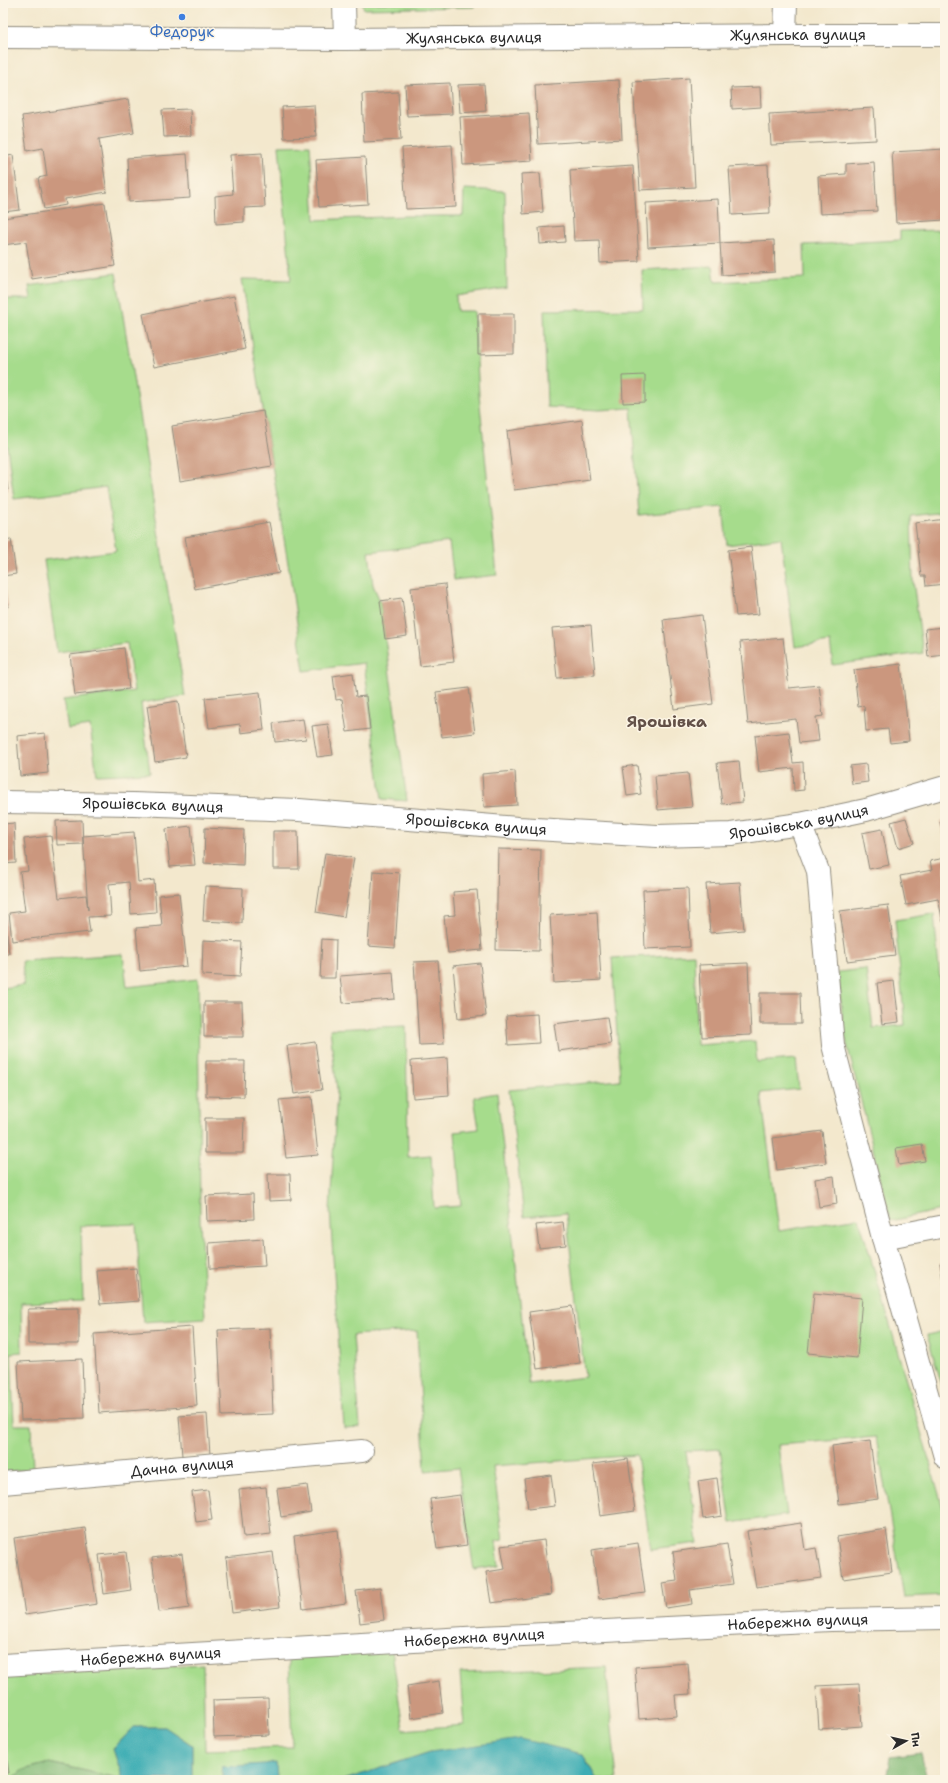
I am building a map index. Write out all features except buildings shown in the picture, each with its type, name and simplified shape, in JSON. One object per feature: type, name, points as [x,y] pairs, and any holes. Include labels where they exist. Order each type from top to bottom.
[{"type":"street","points":[[344,3],[345,39]]},
{"type":"street","points":[[785,35],[786,3]]},
{"type":"street","name":"Жулянська вулиця","points":[[3,38],[345,39],[945,35]]},
{"type":"street","name":"Ярошівська вулиця","points":[[3,802],[133,804],[299,810],[518,828],[657,836],[731,834],[800,824],[866,810],[945,787]]},
{"type":"street","points":[[800,824],[818,871],[833,1045],[883,1238],[945,1457]]},
{"type":"street","points":[[883,1238],[945,1226]]},
{"type":"street","name":"Дачна вулиця","points":[[3,1483],[362,1450]]},
{"type":"street","name":"Набережна вулиця","points":[[3,1665],[497,1636],[831,1620],[945,1618]]},
{"type":"green space","points":[[362,3],[474,3],[474,7],[364,9]]},
{"type":"green space","points":[[640,3],[771,3],[641,4]]},
{"type":"green space","points":[[310,145],[315,220],[405,216],[463,216],[464,189],[505,191],[507,288],[456,296],[457,311],[474,311],[479,395],[497,575],[454,580],[449,542],[369,552],[373,585],[380,601],[407,801],[382,799],[364,663],[304,671],[242,279],[291,280],[279,146]]},
{"type":"green space","points":[[945,230],[945,512],[911,516],[913,581],[923,653],[833,665],[830,642],[795,647],[781,538],[727,545],[723,507],[639,515],[631,408],[599,410],[547,407],[544,310],[643,309],[642,270],[713,266],[715,282],[805,278],[804,245],[900,240],[900,231]]},
{"type":"green space","points":[[116,273],[185,696],[141,703],[150,773],[97,775],[90,726],[68,729],[63,700],[134,691],[127,643],[57,652],[44,560],[116,551],[106,487],[14,499],[7,446],[3,446],[3,299],[31,299],[29,286]]},
{"type":"green space","points":[[934,914],[945,1036],[945,1209],[891,1221],[844,1032],[838,972],[866,969],[873,1028],[905,1025],[895,920]]},
{"type":"green space","points":[[123,954],[127,987],[198,979],[200,1221],[205,1318],[143,1322],[136,1224],[81,1226],[83,1301],[21,1303],[22,1352],[11,1353],[14,1425],[31,1425],[33,1469],[3,1472],[3,988],[24,985],[22,961]]},
{"type":"green space","points":[[694,954],[697,1045],[755,1041],[757,1062],[796,1059],[799,1089],[761,1093],[779,1231],[859,1218],[945,1515],[945,1595],[904,1597],[876,1437],[778,1445],[787,1515],[731,1523],[720,1449],[686,1451],[698,1543],[651,1549],[637,1455],[493,1466],[503,1540],[496,1541],[499,1566],[474,1570],[458,1468],[425,1471],[417,1331],[353,1335],[360,1427],[344,1428],[330,1210],[337,1090],[330,1029],[406,1026],[408,1157],[431,1155],[434,1208],[461,1206],[455,1132],[479,1129],[474,1097],[497,1093],[529,1384],[585,1377],[566,1213],[524,1217],[509,1090],[620,1080],[612,958]]},
{"type":"green space","points":[[945,1331],[945,1395],[927,1335]]},
{"type":"green space","points":[[392,1650],[403,1730],[464,1725],[460,1673],[606,1667],[617,1780],[597,1780],[583,1754],[430,1752],[344,1780],[277,1780],[276,1764],[222,1767],[223,1780],[192,1780],[192,1745],[165,1727],[134,1727],[113,1749],[123,1779],[49,1763],[23,1770],[11,1780],[3,1780],[3,1676],[203,1664],[205,1750],[292,1747],[289,1657]]},
{"type":"green space","points":[[921,1753],[927,1780],[886,1780],[890,1757]]},
{"type":"green space","points":[[49,1763],[125,1780],[11,1780],[23,1770]]},
{"type":"water","points":[[134,1727],[165,1727],[192,1745],[192,1780],[123,1779],[113,1749]]},
{"type":"water","points":[[520,1739],[583,1754],[597,1780],[344,1780],[430,1752]]},
{"type":"water","points":[[276,1763],[277,1780],[223,1780],[222,1767]]},
{"type":"place","name":"Федорук","points":[[182,17]]},
{"type":"district","name":"Ярошівка","points":[[667,721]]}]
